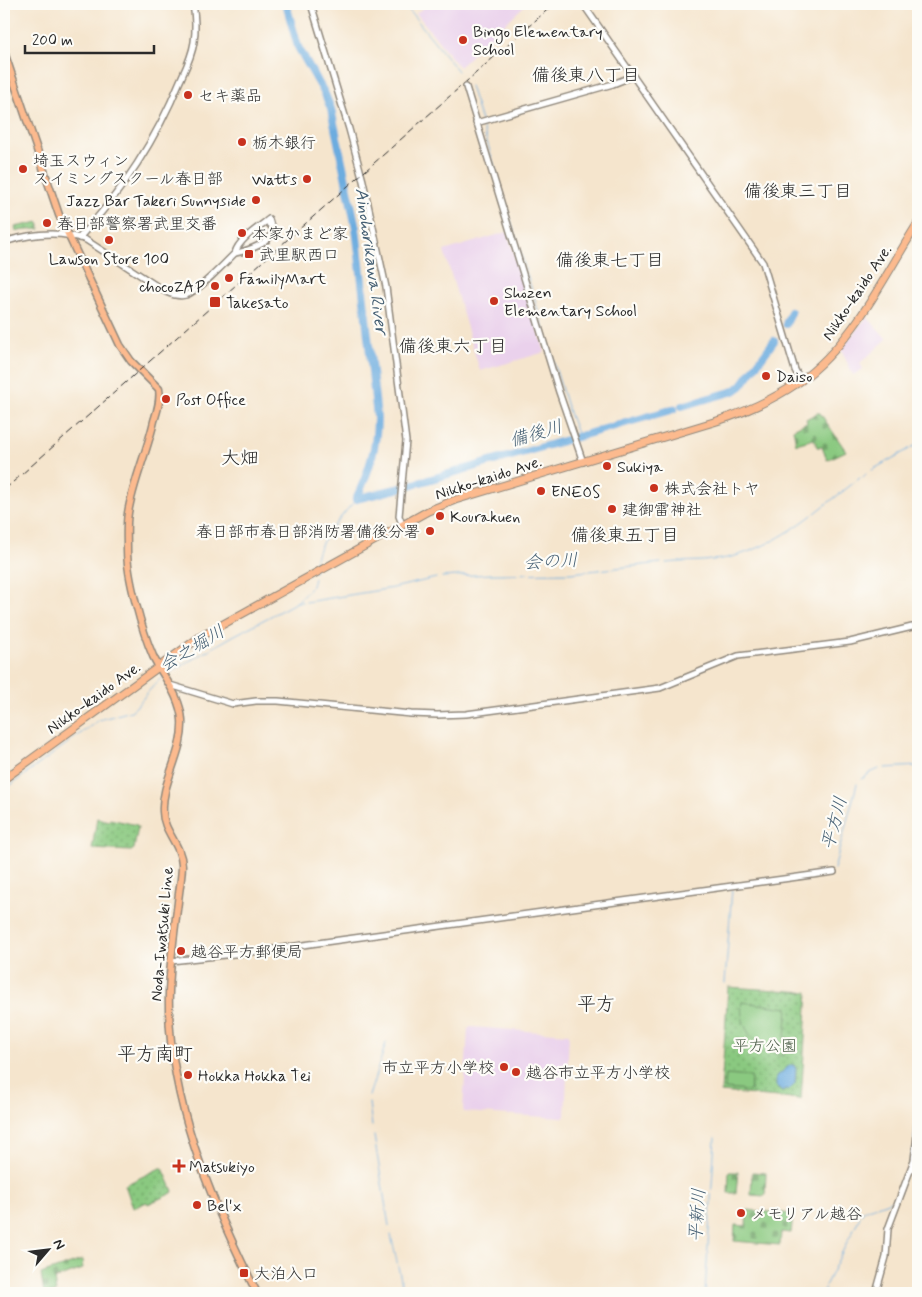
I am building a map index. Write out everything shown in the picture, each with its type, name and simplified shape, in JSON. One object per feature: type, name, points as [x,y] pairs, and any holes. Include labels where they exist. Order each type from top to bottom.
[{"type":"highway","name":"Nikko-kaido Ave.","points":[[4,779],[211,629],[428,511],[455,500],[741,413],[801,381],[835,349],[856,322],[918,224]]},
{"type":"main road","name":"Noda-Iwatsuki Line","points":[[4,52],[59,215],[69,237],[120,345],[131,361],[159,389],[153,426],[128,513],[127,553],[130,575],[152,654],[178,702],[182,721],[179,748],[163,805],[167,829],[175,841],[182,865],[171,961],[169,989],[170,1026],[177,1080],[188,1126],[220,1215],[258,1293]]},
{"type":"street","points":[[79,238],[99,217],[129,179],[167,114],[192,50],[195,27],[193,4]]},
{"type":"street","points":[[311,4],[363,181],[386,287],[406,441],[399,516],[402,524]]},
{"type":"street","points":[[583,4],[763,263],[795,370],[801,381]]},
{"type":"street","points":[[476,123],[612,84],[633,76]]},
{"type":"street","points":[[466,87],[583,462]]},
{"type":"street","points":[[4,242],[39,234],[86,240],[166,292],[178,296],[196,289],[235,253],[242,242],[264,223],[272,226],[272,233],[259,245],[253,249],[235,253]]},
{"type":"street","points":[[166,679],[233,704],[278,701],[411,714],[466,714],[660,688],[738,656],[850,642],[912,627],[916,627],[918,630]]},
{"type":"street","points":[[171,961],[252,952],[834,872]]},
{"type":"street","points":[[876,1293],[886,1257],[888,1229],[914,1160],[918,1127]]},
{"type":"shaded area","name":"Bingo Elementary School","points":[[429,4],[526,4],[459,67],[416,13]]},
{"type":"shaded area","name":"Shozen Elementary School","points":[[507,232],[545,352],[480,371],[444,251]]},
{"type":"shaded area","points":[[867,317],[887,339],[860,363],[863,369],[853,375],[841,349]]},
{"type":"shaded area","name":"越谷市立平方小学校","points":[[471,1027],[569,1034],[565,1116],[562,1118],[464,1112],[468,1029]]},
{"type":"shaded area","points":[[4,1244],[6,1265],[9,1293],[4,1293]]},
{"type":"green space","points":[[39,222],[40,229],[16,231],[15,227]]},
{"type":"green space","points":[[820,413],[846,451],[827,460],[822,447],[817,447],[814,439],[796,444],[793,429],[807,422],[806,419]]},
{"type":"green space","points":[[97,818],[137,825],[134,849],[131,851],[92,849]]},
{"type":"green space","name":"平方公園","points":[[728,987],[808,992],[801,1099],[721,1092]]},
{"type":"green space","points":[[742,1002],[788,1008],[783,1056],[765,1049],[752,1037],[743,1021]]},
{"type":"green space","points":[[726,1075],[751,1077],[750,1091],[725,1089]]},
{"type":"green space","points":[[163,1168],[173,1191],[172,1193],[148,1204],[147,1202],[133,1208],[125,1185]]},
{"type":"green space","points":[[729,1172],[738,1172],[736,1193],[728,1193]]},
{"type":"green space","points":[[752,1172],[766,1173],[765,1196],[751,1195]]},
{"type":"green space","points":[[747,1210],[793,1214],[791,1233],[781,1232],[780,1245],[734,1241],[735,1225],[746,1226]]},
{"type":"green space","points":[[82,1260],[83,1269],[54,1279],[56,1293],[44,1293],[41,1274]]},
{"type":"water","points":[[790,1065],[794,1065],[796,1069],[795,1084],[789,1090],[782,1091],[776,1086],[776,1077]]},
{"type":"waterway","name":"Ainohorikawa River","points":[[286,4],[298,47],[325,94],[331,109],[356,228],[377,417],[376,439],[371,459],[356,499]]},
{"type":"waterway","points":[[404,4],[458,71]]},
{"type":"waterway","points":[[470,86],[481,121]]},
{"type":"waterway","points":[[482,125],[568,410],[578,436]]},
{"type":"waterway","name":"備後川","points":[[786,324],[791,312]]},
{"type":"waterway","name":"備後川","points":[[682,406],[734,391],[741,386],[774,341]]},
{"type":"waterway","name":"備後川","points":[[407,486],[674,409]]},
{"type":"waterway","name":"会の川","points":[[872,470],[918,444]]},
{"type":"waterway","name":"会の川","points":[[863,477],[866,474]]},
{"type":"waterway","name":"会の川","points":[[815,513],[860,478]]},
{"type":"waterway","name":"備後川","points":[[356,499],[400,488]]},
{"type":"waterway","name":"会之堀川","points":[[314,572],[315,561],[323,542],[356,499]]},
{"type":"waterway","name":"会の川","points":[[666,563],[713,560],[740,555],[778,538],[812,515]]},
{"type":"waterway","name":"会の川","points":[[442,577],[571,573],[661,563]]},
{"type":"waterway","name":"会之堀川","points":[[165,675],[297,602],[312,586],[314,578]]},
{"type":"waterway","name":"会の川","points":[[306,602],[393,588],[436,578]]},
{"type":"waterway","name":"会之堀川","points":[[297,602],[302,602]]},
{"type":"waterway","name":"会之堀川","points":[[4,790],[99,720],[131,711],[162,677]]},
{"type":"waterway","name":"平方川","points":[[885,768],[918,766]]},
{"type":"waterway","name":"平方川","points":[[862,779],[879,769]]},
{"type":"waterway","name":"平方川","points":[[916,795],[918,776]]},
{"type":"waterway","name":"平方川","points":[[834,869],[857,784]]},
{"type":"waterway","name":"平方川","points":[[916,799],[918,810]]},
{"type":"waterway","name":"平新川","points":[[725,983],[732,889]]},
{"type":"waterway","points":[[369,1096],[386,1043]]},
{"type":"waterway","name":"平方川","points":[[914,1140],[918,1098]]},
{"type":"waterway","points":[[369,1103],[372,1126]]},
{"type":"waterway","points":[[374,1136],[389,1226]]},
{"type":"waterway","name":"平新川","points":[[705,1293],[715,1138]]},
{"type":"waterway","name":"平方川","points":[[910,1163],[913,1148]]},
{"type":"waterway","name":"平方川","points":[[861,1215],[863,1211],[896,1199],[900,1190]]},
{"type":"waterway","points":[[825,1286],[860,1217]]},
{"type":"waterway","points":[[391,1235],[404,1293]]},
{"type":"waterway","name":"平方川","points":[[824,1293],[825,1289]]},
{"type":"railway","points":[[4,490],[554,4]]},
{"type":"place","name":"Bingo Elementary School","points":[[463,40]]},
{"type":"place","name":"セキ薬品","points":[[188,95]]},
{"type":"place","name":"栃木銀行","points":[[242,142]]},
{"type":"place","name":"埼玉スウィン スイミングスクール春日部","points":[[23,169]]},
{"type":"place","name":"Watts","points":[[307,179]]},
{"type":"place","name":"Jazz Bar Takeri Sunnyside","points":[[256,200]]},
{"type":"place","name":"春日部警察署武里交番","points":[[47,223]]},
{"type":"place","name":"本家かまど家","points":[[242,233]]},
{"type":"place","name":"Lawson Store 100","points":[[109,240]]},
{"type":"place","name":"武里駅西口","points":[[249,254]]},
{"type":"place","name":"FamilyMart","points":[[229,278]]},
{"type":"place","name":"chocoZAP","points":[[215,286]]},
{"type":"place","name":"Shozen Elementary School","points":[[494,301]]},
{"type":"place","name":"Takesato","points":[[215,302]]},
{"type":"place","name":"Daiso","points":[[766,376]]},
{"type":"place","name":"Post Office","points":[[166,399]]},
{"type":"place","name":"Sukiya","points":[[607,466]]},
{"type":"place","name":"株式会社トヤ","points":[[654,488]]},
{"type":"place","name":"ENEOS","points":[[541,491]]},
{"type":"place","name":"建御雷神社","points":[[612,509]]},
{"type":"place","name":"Kourakuen","points":[[440,516]]},
{"type":"place","name":"春日部市春日部消防署備後分署","points":[[430,531]]},
{"type":"place","name":"越谷平方郵便局","points":[[181,951]]},
{"type":"place","name":"市立平方小学校","points":[[504,1067]]},
{"type":"place","name":"越谷市立平方小学校","points":[[516,1072]]},
{"type":"place","name":"Hokka Hokka Tei","points":[[188,1075]]},
{"type":"place","name":"Matsukiyo","points":[[179,1166]]},
{"type":"place","name":"Bel'x","points":[[197,1205]]},
{"type":"place","name":"メモリアル越谷","points":[[741,1213]]},
{"type":"place","name":"大泊入口","points":[[244,1273]]},
{"type":"district","name":"備後東八丁目","points":[[586,75]]},
{"type":"district","name":"備後東三丁目","points":[[798,191]]},
{"type":"district","name":"備後東七丁目","points":[[610,260]]},
{"type":"district","name":"備後東六丁目","points":[[453,346]]},
{"type":"district","name":"大畑","points":[[240,457]]},
{"type":"district","name":"備後東五丁目","points":[[625,535]]},
{"type":"district","name":"平方","points":[[596,1003]]},
{"type":"district","name":"平方南町","points":[[155,1053]]}]
